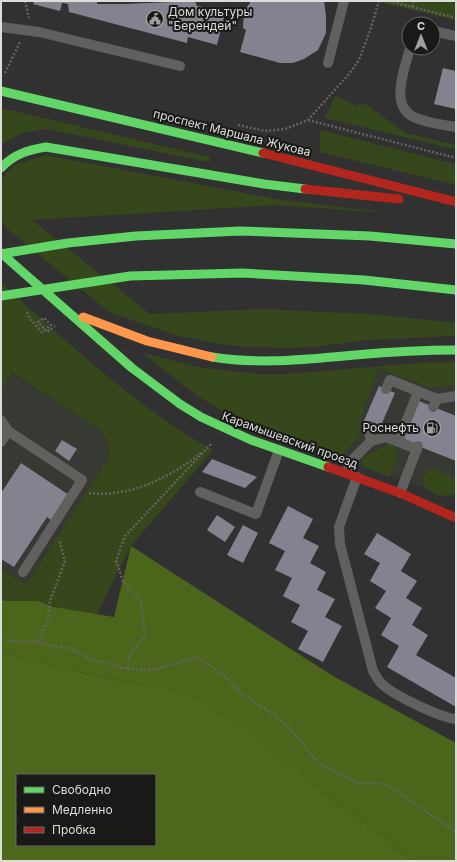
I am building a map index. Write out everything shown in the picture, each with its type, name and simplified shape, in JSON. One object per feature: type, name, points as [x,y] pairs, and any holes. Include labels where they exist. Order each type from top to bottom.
[{"type":"main road","name":"проспект Маршала Жукова","points":[[1,91],[203,138],[456,202]]},
{"type":"main road","points":[[1,168],[10,158],[27,149],[46,147],[264,184],[456,206]]},
{"type":"main road","points":[[1,254],[68,243],[136,236],[240,231],[370,236],[456,244]]},
{"type":"main road","points":[[1,245],[11,262]]},
{"type":"main road","name":"Карамышевский проезд","points":[[1,254],[132,368],[180,404],[224,429],[400,493],[456,518]]},
{"type":"main road","points":[[1,296],[130,276],[242,273],[364,280],[456,290]]},
{"type":"main road","points":[[66,309],[105,326],[146,341],[182,351],[232,360],[287,361],[418,350],[456,350]]},
{"type":"lane","points":[[328,63],[344,1]]},
{"type":"lane","points":[[1,27],[39,32],[180,66]]},
{"type":"lane","points":[[441,33],[456,36]]},
{"type":"lane","points":[[408,56],[400,87],[403,105],[408,113],[416,118],[456,128]]},
{"type":"lane","points":[[386,389],[390,380],[418,392],[435,403],[456,396]]},
{"type":"lane","points":[[398,442],[418,392]]},
{"type":"lane","points":[[1,420],[8,431],[82,480],[23,572]]},
{"type":"lane","points":[[371,426],[369,432],[371,441]]},
{"type":"lane","points":[[1,442],[8,431]]},
{"type":"lane","points":[[346,473],[351,460],[371,441],[386,437],[418,447],[400,493]]},
{"type":"lane","points":[[200,492],[256,514],[279,450]]},
{"type":"lane","points":[[357,477],[339,527],[340,544],[373,671],[382,684],[391,691],[440,716],[456,720]]},
{"type":"path","points":[[285,129],[308,120],[349,74],[359,60],[379,1]]},
{"type":"path","points":[[389,1],[456,18]]},
{"type":"path","points":[[412,7],[414,1]]},
{"type":"path","points":[[308,120],[456,158]]},
{"type":"path","points":[[28,312],[30,319],[42,332],[46,329],[51,325],[44,318],[38,322],[42,327],[47,332],[57,324]]},
{"type":"path","points":[[74,491],[93,494],[123,492],[142,486],[162,478],[179,468],[212,443],[125,536],[116,561],[123,581],[141,601],[145,635],[130,655],[126,670]]},
{"type":"path","points":[[39,642],[48,621],[50,601],[65,561],[62,546],[53,525]]},
{"type":"path","points":[[1,639],[8,641],[39,642],[52,646],[69,648],[93,660],[126,670],[152,670],[198,657],[222,674],[243,695],[289,727],[319,764],[357,783],[386,784],[456,832]]},
{"type":"shaded area","points":[[384,1],[452,1],[456,5],[456,20],[441,16],[383,3]]},
{"type":"shaded area","points":[[335,96],[356,105],[365,104],[406,133],[456,145],[456,149],[325,118]]},
{"type":"shaded area","points":[[1,108],[210,157],[209,162],[46,129],[21,133],[1,145]]},
{"type":"shaded area","points":[[320,130],[455,164],[456,185],[320,152]]},
{"type":"shaded area","points":[[46,155],[276,199],[390,213],[275,205],[32,220],[150,314],[262,309],[370,314],[456,323],[456,336],[368,340],[313,347],[286,348],[233,346],[178,336],[109,312],[5,227],[1,218],[2,178],[14,165]]},
{"type":"shaded area","points":[[1,283],[77,350],[130,394],[185,433],[213,450],[131,546],[68,671],[1,653],[1,569],[26,585],[107,460],[109,447],[105,436],[98,429],[12,373],[1,390]]},
{"type":"shaded area","points":[[143,353],[202,368],[260,374],[288,374],[418,363],[456,362],[456,385],[427,387],[378,368],[360,421],[361,434],[342,456],[334,456],[267,431],[228,414],[174,378]]},
{"type":"shaded area","points":[[378,368],[427,387],[456,385],[456,493],[451,496],[442,496],[426,488],[364,467],[342,456],[361,434],[360,421]]},
{"type":"shaded area","points":[[11,373],[98,429],[107,437],[110,445],[107,460],[26,586],[1,569],[1,390]]},
{"type":"shaded area","points":[[392,444],[397,451],[397,455],[389,477],[364,467],[361,461],[364,457]]},
{"type":"shaded area","points":[[429,469],[433,469],[456,479],[456,493],[444,496],[433,493],[426,488],[424,478]]},
{"type":"shaded area","points":[[131,546],[333,676],[456,743],[456,861],[411,861],[385,838],[316,788],[148,685],[108,679],[1,653],[1,600],[38,601],[53,607],[114,617]]},
{"type":"shaded area","points":[[1,653],[108,679],[148,685],[189,697],[243,728],[316,788],[385,838],[411,861],[1,861]]},
{"type":"building","points":[[34,1],[97,1],[97,4],[125,4],[195,1],[197,6],[225,13],[217,45],[188,37],[187,43],[69,12],[68,4],[62,3],[60,11],[33,4]]},
{"type":"building","points":[[251,1],[324,1],[326,33],[318,50],[304,59],[293,63],[280,63],[240,52],[246,30],[243,28],[244,12]]},
{"type":"building","points":[[443,68],[456,71],[456,109],[434,104]]},
{"type":"building","points":[[379,386],[395,393],[379,430],[363,423]]},
{"type":"building","name":"Роснефть","points":[[419,401],[456,416],[456,461],[403,440]]},
{"type":"building","points":[[62,440],[77,449],[69,461],[55,451]]},
{"type":"building","points":[[212,459],[257,477],[245,488],[202,472]]},
{"type":"building","points":[[21,463],[69,495],[52,521],[47,517],[14,567],[1,559],[1,493]]},
{"type":"building","points":[[288,506],[313,519],[303,538],[319,546],[310,563],[326,572],[317,590],[335,599],[325,617],[342,626],[323,662],[298,649],[308,631],[291,622],[300,605],[283,596],[292,578],[275,570],[285,551],[269,543]]},
{"type":"building","points":[[217,515],[235,527],[225,542],[207,530]]},
{"type":"building","points":[[243,525],[258,533],[243,563],[227,555]]},
{"type":"building","points":[[377,533],[411,554],[401,571],[417,581],[406,598],[422,608],[412,625],[428,635],[416,655],[456,678],[456,707],[387,667],[399,646],[381,635],[391,618],[375,608],[386,591],[370,581],[380,563],[364,554]]},
{"type":"traffic: fast","points":[[1,91],[263,153]]},
{"type":"traffic: fast","points":[[1,168],[11,159],[22,153],[46,147],[264,184],[305,189]]},
{"type":"traffic: fast","points":[[1,254],[68,243],[136,236],[240,231],[370,236],[456,244]]},
{"type":"traffic: fast","points":[[1,253],[132,368],[180,404],[201,417],[251,440],[328,467]]},
{"type":"traffic: fast","points":[[1,296],[130,276],[242,273],[364,280],[456,290]]},
{"type":"traffic: fast","points":[[212,357],[248,361],[302,360],[393,352],[456,350]]},
{"type":"traffic: slow","points":[[83,317],[147,341],[212,357]]},
{"type":"traffic: jam","points":[[263,153],[456,202]]},
{"type":"traffic: jam","points":[[305,189],[399,199]]},
{"type":"traffic: jam","points":[[328,467],[400,493],[456,518]]},
{"type":"place","name":"Дом культуры \"Берендей\"","points":[[155,19]]},
{"type":"place","name":"Роснефть","points":[[432,428]]}]
